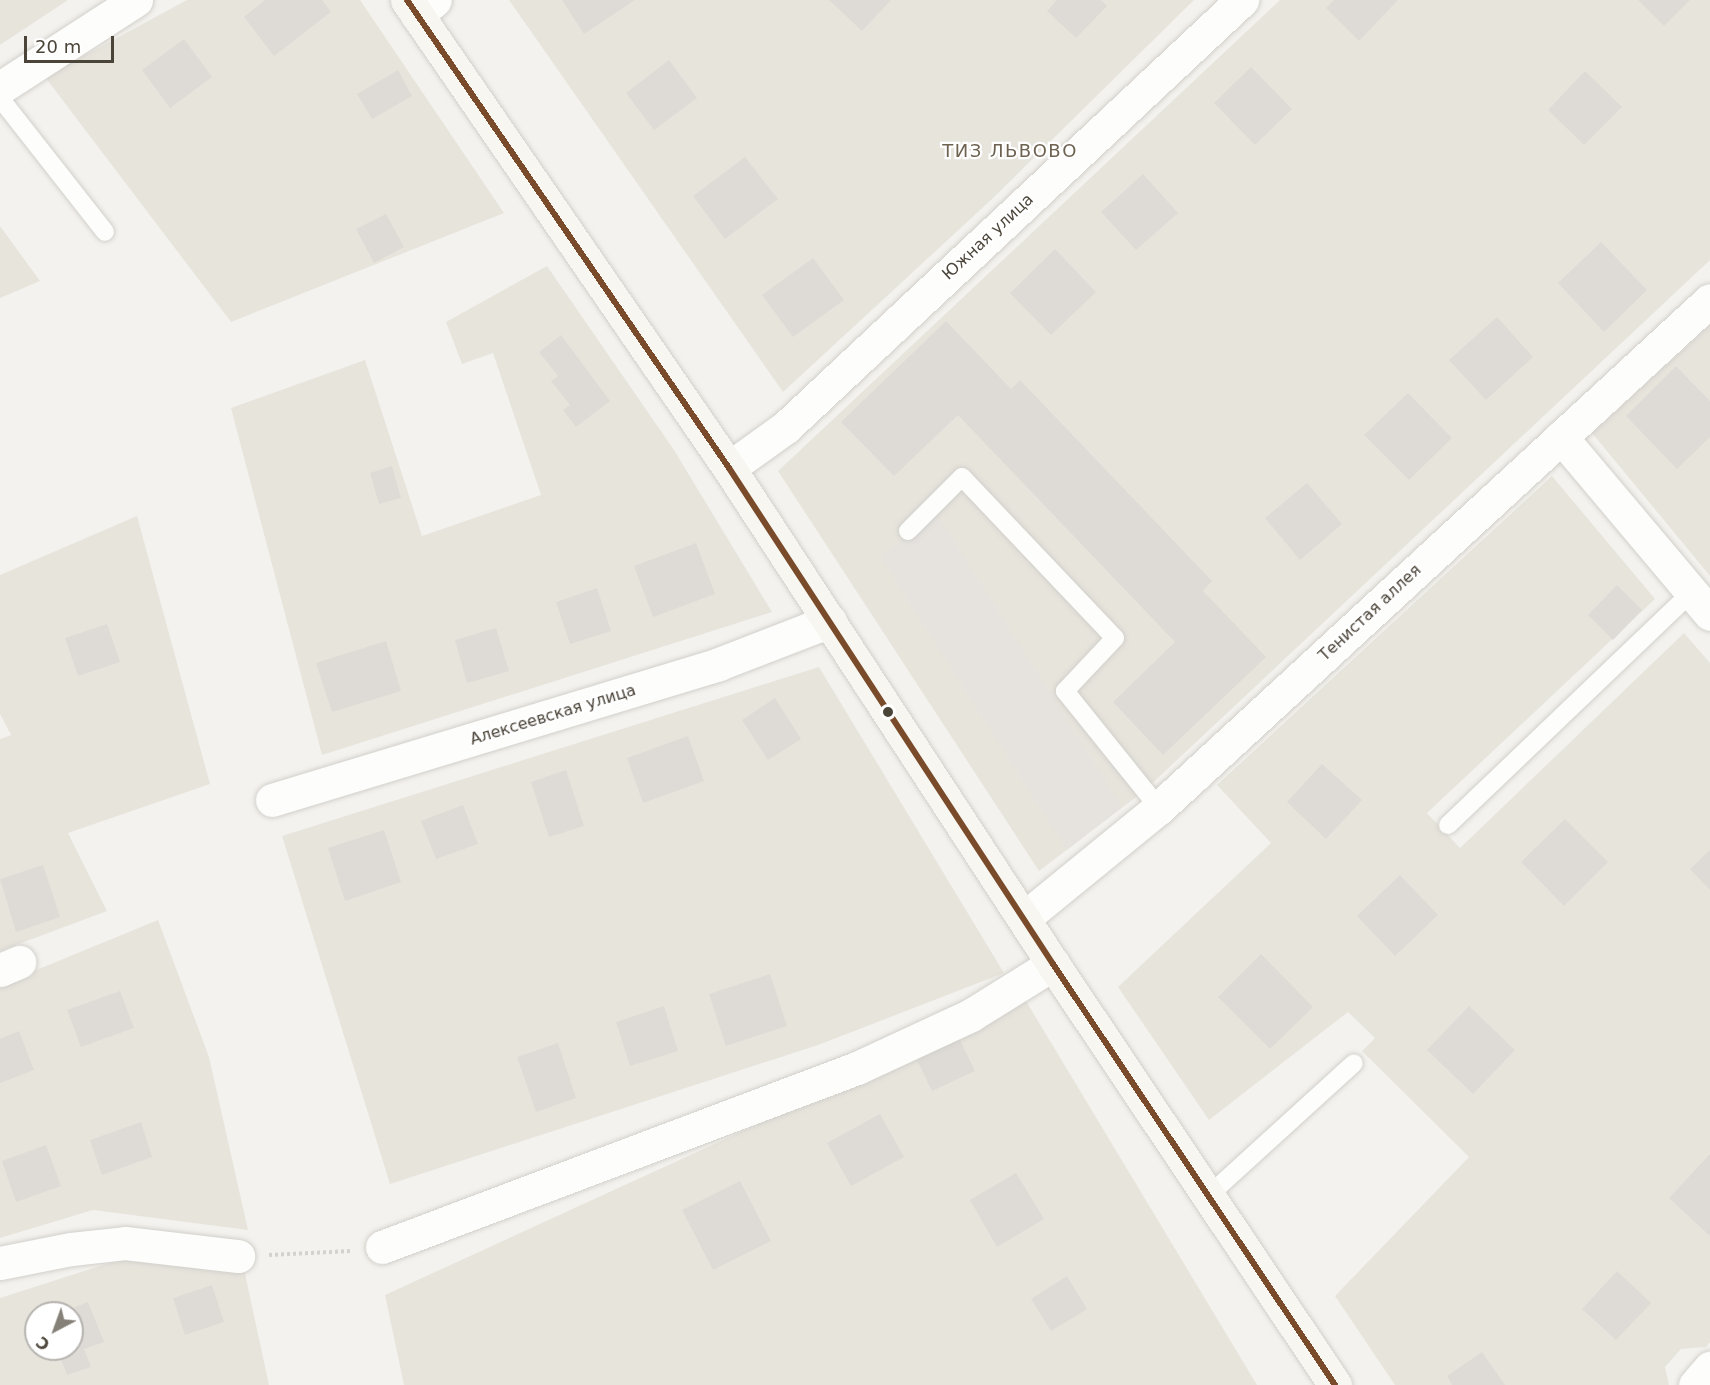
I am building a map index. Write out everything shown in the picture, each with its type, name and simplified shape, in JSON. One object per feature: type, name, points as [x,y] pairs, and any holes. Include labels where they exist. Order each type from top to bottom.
[{"type":"street","points":[[0,88],[136,0]]},
{"type":"street","name":"Южная улица","points":[[729,468],[786,427],[1242,0]]},
{"type":"street","points":[[420,5],[830,621],[1053,964],[1335,1385]]},
{"type":"street","name":"Тенистая аллея","points":[[1024,918],[1159,808],[1710,300]]},
{"type":"street","points":[[1561,437],[1701,603]]},
{"type":"street","name":"Алексеевская улица","points":[[272,800],[719,664],[830,621]]},
{"type":"street","points":[[382,1247],[857,1068],[971,1015],[1053,964]]},
{"type":"street","points":[[0,1263],[71,1249],[125,1243],[238,1256]]},
{"type":"street","points":[[1695,1385],[1710,1368]]},
{"type":"lane","points":[[0,98],[105,231]]},
{"type":"lane","points":[[908,531],[962,477],[1115,638],[1065,691],[1159,808]]},
{"type":"lane","points":[[1448,825],[1701,603]]},
{"type":"lane","points":[[1208,1196],[1354,1063]]},
{"type":"path","points":[[238,1256],[382,1247]]},
{"type":"shaded area","points":[[0,0],[68,0],[0,45]]},
{"type":"shaded area","points":[[187,0],[360,0],[504,213],[231,322],[45,77]]},
{"type":"shaded area","points":[[509,0],[1194,0],[992,199],[783,392]]},
{"type":"shaded area","points":[[1280,0],[1710,0],[1710,260],[1144,791],[1039,871],[778,471]]},
{"type":"shaded area","points":[[0,226],[40,281],[0,298]]},
{"type":"shaded area","points":[[547,266],[674,450],[772,612],[322,755],[231,408],[365,360],[422,536],[541,495],[493,353],[462,364],[446,322]]},
{"type":"shaded area","points":[[1710,325],[1710,576],[1592,433]]},
{"type":"shaded area","points":[[1552,476],[1655,599],[1427,813],[1460,848],[1684,633],[1710,663],[1710,1342],[1706,1347],[1681,1349],[1665,1367],[1669,1385],[1395,1385],[1335,1296],[1469,1157],[1362,1051],[1375,1038],[1348,1012],[1209,1120],[1118,987],[1271,843],[1217,785]]},
{"type":"shaded area","points":[[137,516],[210,784],[68,833],[107,911],[0,951],[0,739],[11,735],[0,714],[0,575]]},
{"type":"shaded area","points":[[938,516],[1122,807],[1067,850],[880,556]]},
{"type":"shaded area","points":[[819,667],[1004,973],[818,1045],[390,1184],[282,836]]},
{"type":"shaded area","points":[[158,920],[209,1057],[248,1230],[93,1210],[0,1238],[0,985]]},
{"type":"shaded area","points":[[1026,1001],[1257,1385],[404,1385],[385,1295]]},
{"type":"shaded area","points":[[131,1256],[244,1269],[269,1385],[0,1385],[0,1298]]},
{"type":"building","points":[[265,0],[322,0],[331,12],[274,56],[244,17]]},
{"type":"building","points":[[562,0],[635,0],[584,34]]},
{"type":"building","points":[[829,0],[891,0],[862,31]]},
{"type":"building","points":[[1057,0],[1101,0],[1107,6],[1076,38],[1047,11]]},
{"type":"building","points":[[1334,0],[1398,0],[1359,41],[1326,8]]},
{"type":"building","points":[[1638,0],[1690,0],[1664,26]]},
{"type":"building","points":[[184,39],[212,77],[170,108],[142,70]]},
{"type":"building","points":[[669,60],[697,98],[654,130],[626,93]]},
{"type":"building","points":[[1251,67],[1292,109],[1255,145],[1214,103]]},
{"type":"building","points":[[398,70],[412,96],[372,119],[357,94]]},
{"type":"building","points":[[1585,71],[1622,107],[1584,145],[1548,110]]},
{"type":"building","points":[[745,157],[778,199],[725,239],[693,196]]},
{"type":"building","points":[[1143,174],[1178,213],[1136,250],[1101,212]]},
{"type":"building","points":[[386,214],[404,247],[374,263],[356,229]]},
{"type":"building","points":[[1601,242],[1647,290],[1604,332],[1558,283]]},
{"type":"building","points":[[1055,249],[1096,292],[1051,335],[1010,293]]},
{"type":"building","points":[[813,258],[844,300],[793,337],[762,295]]},
{"type":"building","points":[[1497,317],[1533,357],[1486,400],[1449,360]]},
{"type":"building","points":[[946,321],[1011,389],[1020,380],[1212,581],[1203,591],[1266,657],[1163,755],[1113,702],[1175,642],[958,415],[894,476],[841,422]]},
{"type":"building","points":[[561,335],[610,401],[576,427],[563,410],[570,405],[551,381],[558,376],[539,352]]},
{"type":"building","points":[[1676,366],[1710,401],[1710,437],[1677,469],[1626,416]]},
{"type":"building","points":[[1408,393],[1452,438],[1409,480],[1364,435]]},
{"type":"building","points":[[392,466],[401,498],[379,504],[370,473]]},
{"type":"building","points":[[1307,483],[1342,524],[1300,560],[1265,518]]},
{"type":"building","points":[[696,543],[715,594],[653,617],[634,566]]},
{"type":"building","points":[[1617,585],[1642,610],[1613,640],[1588,615]]},
{"type":"building","points":[[597,588],[611,631],[570,644],[556,602]]},
{"type":"building","points":[[107,624],[120,662],[78,676],[65,638]]},
{"type":"building","points":[[496,628],[509,671],[467,683],[455,640]]},
{"type":"building","points":[[386,641],[401,691],[332,712],[316,663]]},
{"type":"building","points":[[775,698],[801,739],[768,760],[742,720]]},
{"type":"building","points":[[688,736],[704,781],[643,803],[627,758]]},
{"type":"building","points":[[1322,764],[1362,800],[1326,839],[1287,802]]},
{"type":"building","points":[[566,770],[584,826],[549,837],[531,782]]},
{"type":"building","points":[[463,805],[478,844],[436,859],[421,821]]},
{"type":"building","points":[[1565,819],[1608,862],[1564,906],[1521,862]]},
{"type":"building","points":[[384,830],[401,882],[345,901],[328,848]]},
{"type":"building","points":[[1710,850],[1710,890],[1690,869]]},
{"type":"building","points":[[43,865],[60,917],[16,932],[0,879]]},
{"type":"building","points":[[1400,875],[1438,915],[1395,956],[1357,916]]},
{"type":"building","points":[[1261,954],[1313,1007],[1270,1049],[1218,997]]},
{"type":"building","points":[[770,974],[787,1026],[726,1046],[709,994]]},
{"type":"building","points":[[120,991],[134,1028],[81,1047],[67,1010]]},
{"type":"building","points":[[664,1006],[678,1051],[630,1066],[616,1022]]},
{"type":"building","points":[[1469,1006],[1515,1050],[1473,1094],[1427,1050]]},
{"type":"building","points":[[19,1031],[34,1070],[0,1083],[0,1039]]},
{"type":"building","points":[[958,1036],[975,1071],[932,1091],[915,1056]]},
{"type":"building","points":[[558,1043],[576,1098],[536,1112],[517,1057]]},
{"type":"building","points":[[880,1114],[904,1157],[851,1186],[827,1143]]},
{"type":"building","points":[[141,1122],[152,1157],[102,1175],[90,1140]]},
{"type":"building","points":[[46,1145],[61,1186],[16,1202],[2,1161]]},
{"type":"building","points":[[1710,1154],[1710,1236],[1669,1198]]},
{"type":"building","points":[[1016,1173],[1044,1219],[997,1247],[970,1200]]},
{"type":"building","points":[[740,1181],[771,1241],[713,1270],[682,1210]]},
{"type":"building","points":[[1617,1271],[1651,1303],[1616,1340],[1582,1309]]},
{"type":"building","points":[[1067,1276],[1087,1309],[1051,1331],[1031,1299]]},
{"type":"building","points":[[212,1285],[224,1322],[185,1335],[173,1298]]},
{"type":"building","points":[[88,1302],[104,1342],[84,1349],[84,1304]]},
{"type":"building","points":[[84,1349],[91,1367],[67,1375],[62,1361],[84,1361]]},
{"type":"building","points":[[1482,1352],[1505,1385],[1452,1385],[1447,1376]]},
{"type":"transit line","points":[[407,0],[729,468],[1053,964],[1335,1385]]},
{"type":"district","name":"ТИЗ ЛЬВОВО","points":[[1010,151]]}]
